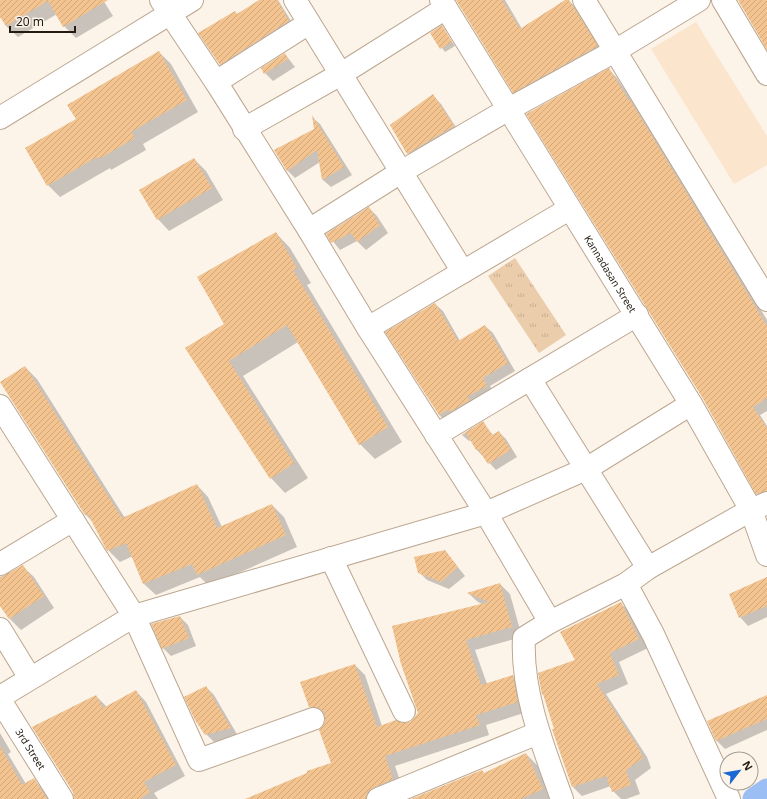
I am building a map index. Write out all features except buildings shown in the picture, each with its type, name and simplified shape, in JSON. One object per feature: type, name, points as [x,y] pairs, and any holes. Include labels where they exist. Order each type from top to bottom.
[{"type":"street","points":[[0,118],[166,7],[192,0]]},
{"type":"street","points":[[295,0],[463,272]]},
{"type":"street","points":[[584,0],[767,300]]},
{"type":"street","points":[[309,230],[401,172],[507,110],[615,51],[699,0]]},
{"type":"street","points":[[723,0],[767,74]]},
{"type":"street","points":[[244,129],[341,74],[443,4]]},
{"type":"street","name":"Kannadasan Street","points":[[443,4],[507,110],[637,315],[691,404],[759,506],[767,555]]},
{"type":"street","points":[[166,7],[216,82],[244,129],[309,230],[368,328],[486,512],[550,622]]},
{"type":"street","points":[[216,82],[309,22]]},
{"type":"street","points":[[368,328],[569,208]]},
{"type":"street","points":[[436,435],[637,315]]},
{"type":"street","points":[[530,378],[648,568]]},
{"type":"street","points":[[0,697],[134,616],[486,512],[586,468],[691,404]]},
{"type":"street","points":[[3,417],[73,520],[134,616],[200,760],[313,719]]},
{"type":"street","points":[[562,799],[538,733],[522,660],[524,638],[550,622],[626,584],[648,568],[759,506]]},
{"type":"street","points":[[0,564],[73,520]]},
{"type":"street","points":[[331,558],[404,711]]},
{"type":"street","points":[[626,584],[653,634],[729,799]]},
{"type":"street","points":[[0,629],[30,678]]},
{"type":"street","name":"3rd Street","points":[[0,700],[62,799]]},
{"type":"street","points":[[378,799],[538,733]]},
{"type":"shaded area","points":[[696,22],[767,136],[767,165],[734,184],[651,49]]},
{"type":"green space","points":[[515,258],[566,335],[539,353],[488,276]]},
{"type":"waterway","points":[[754,799],[767,790]]}]
